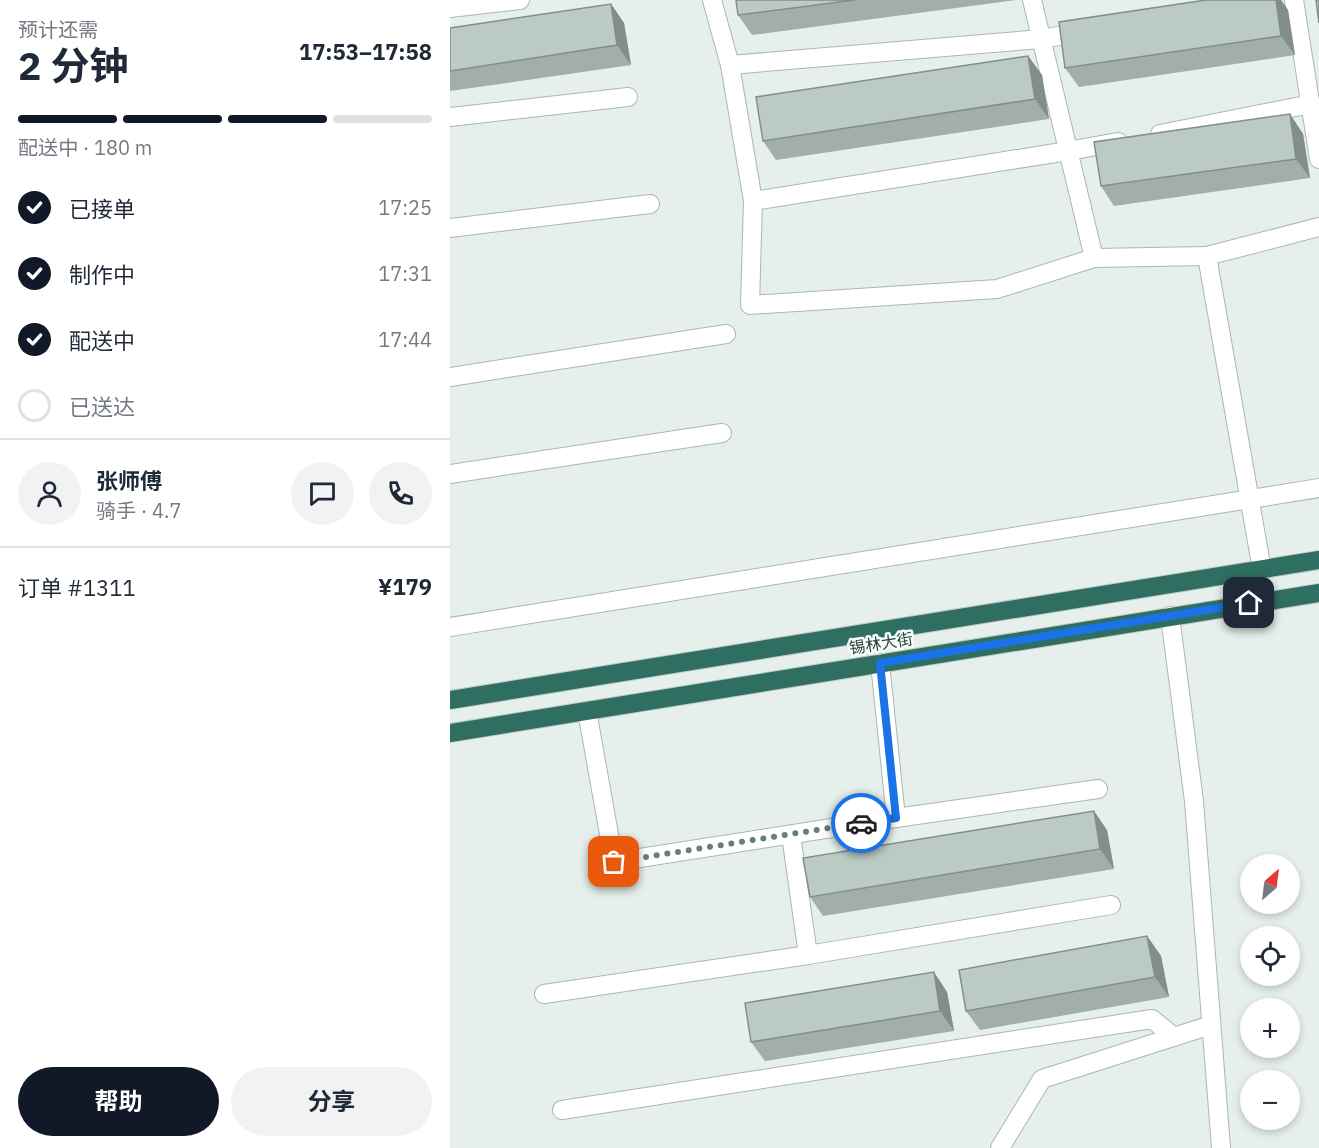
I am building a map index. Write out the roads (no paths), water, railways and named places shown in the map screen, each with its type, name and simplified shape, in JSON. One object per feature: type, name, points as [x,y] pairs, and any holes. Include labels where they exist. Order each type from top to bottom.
[{"type":"highway","name":"锡林大街","points":[[450,700],[1319,560]]},
{"type":"highway","name":"锡林大街","points":[[450,733],[1319,593]]},
{"type":"street","points":[[450,8],[520,0]]},
{"type":"street","points":[[712,0],[730,65],[753,201],[750,305],[997,289],[1094,258],[1207,256],[1319,227]]},
{"type":"street","points":[[1032,0],[1094,258]]},
{"type":"street","points":[[1294,0],[1319,159]]},
{"type":"street","points":[[730,65],[1041,39],[1098,30]]},
{"type":"street","points":[[450,117],[628,97]]},
{"type":"street","points":[[753,201],[1068,152],[1311,104]]},
{"type":"street","points":[[450,228],[650,204]]},
{"type":"street","points":[[1207,256],[1262,570]]},
{"type":"street","points":[[450,377],[726,334]]},
{"type":"street","points":[[450,474],[722,433]]},
{"type":"street","points":[[450,627],[1319,488]]},
{"type":"street","points":[[1170,616],[1194,801],[1221,1148]]},
{"type":"street","points":[[880,663],[896,818]]},
{"type":"street","points":[[587,711],[614,862],[1098,789]]},
{"type":"street","points":[[791,835],[808,955]]},
{"type":"street","points":[[544,994],[808,955],[1111,905]]},
{"type":"street","points":[[562,1110],[1152,1019],[1174,1037]]},
{"type":"street","points":[[1000,1148],[1042,1079],[1211,1025]]}]
